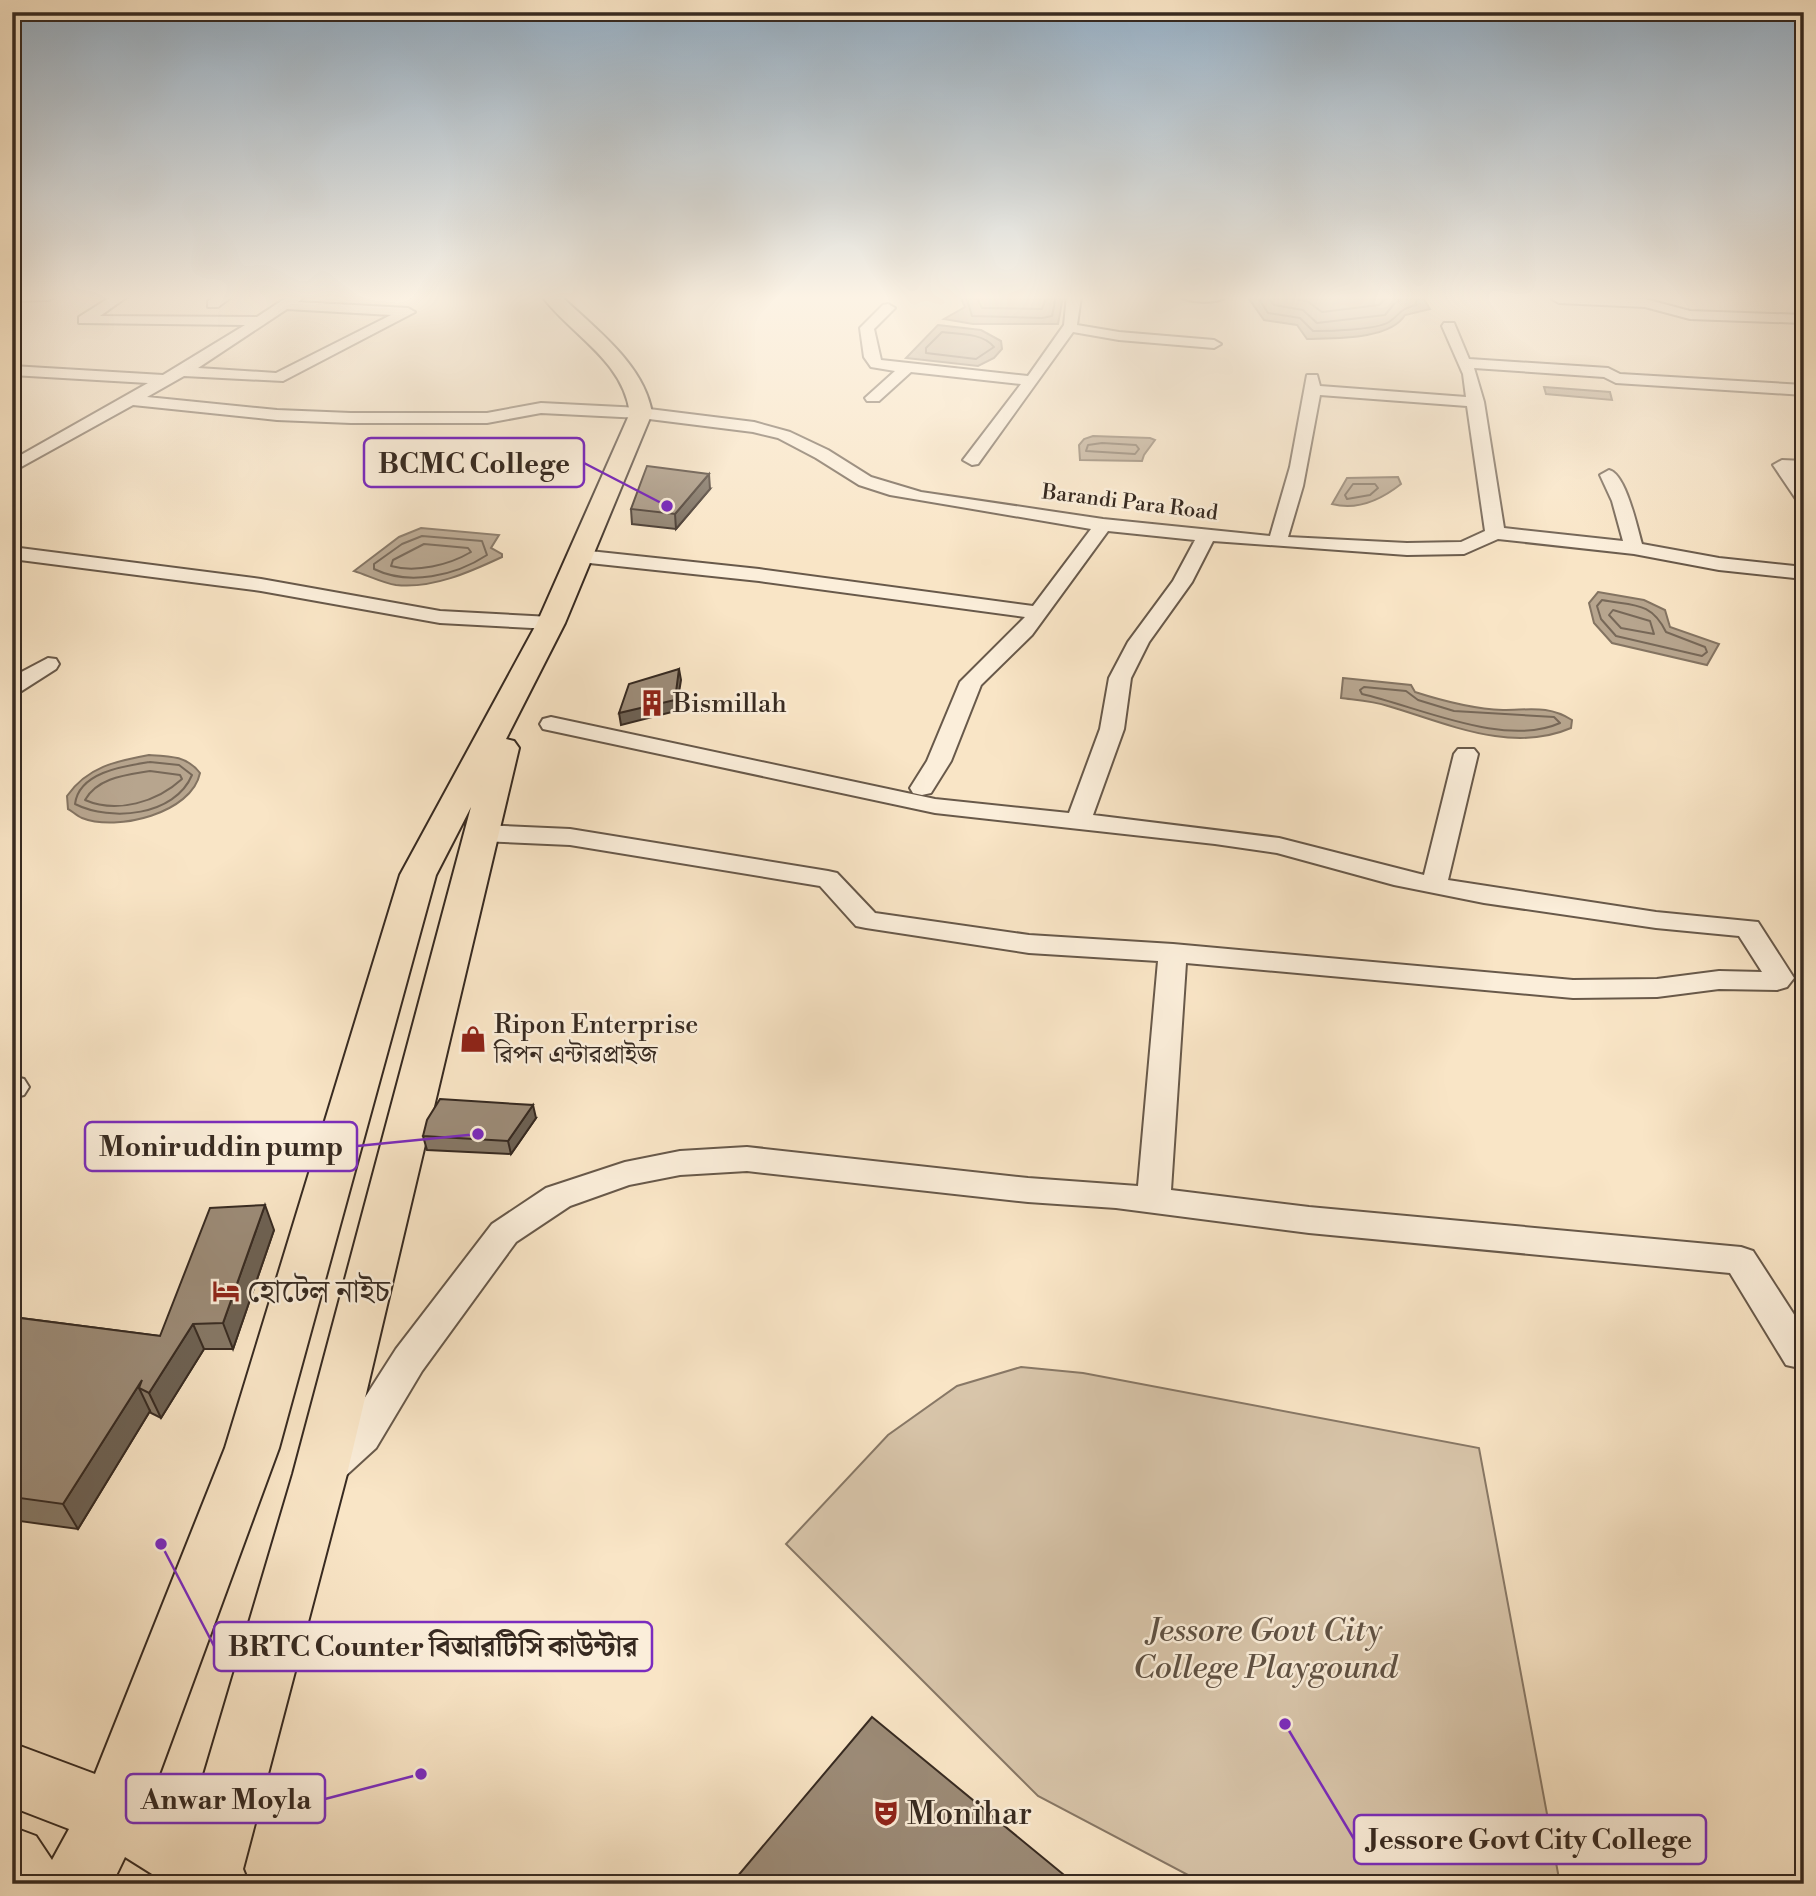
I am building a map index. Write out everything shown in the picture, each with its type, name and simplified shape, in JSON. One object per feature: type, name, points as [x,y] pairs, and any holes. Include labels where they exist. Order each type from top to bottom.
[{"type":"highway","points":[[76,1884],[112,1813],[252,1448],[418,875],[551,623],[641,413],[642,409],[632,384]]},
{"type":"highway","points":[[12,1775],[112,1813],[209,1879],[320,1474],[480,833],[520,685]]},
{"type":"highway","points":[[12,1860],[28,1884]]},
{"type":"street","points":[[12,467],[158,384]]},
{"type":"street","points":[[873,398],[888,384]]},
{"type":"street","points":[[972,460],[1030,384]]},
{"type":"street","points":[[1276,542],[1290,507],[1313,384]]},
{"type":"street","points":[[1317,384],[1476,402]]},
{"type":"street","points":[[1472,384],[1495,533],[1634,548],[1719,565],[1804,573]]},
{"type":"street","points":[[1718,384],[1804,390]]},
{"type":"street","name":"Barandi Para Road","points":[[132,400],[277,415],[351,418],[486,418],[541,408],[641,413],[754,427],[784,435],[822,454],[865,481],[900,492],[1103,525],[1276,542],[1407,549],[1464,548],[1495,533]]},
{"type":"street","points":[[1804,467],[1782,466],[1804,498]]},
{"type":"street","points":[[1609,475],[1621,501],[1634,548]]},
{"type":"street","points":[[922,789],[939,761],[971,682],[1025,631],[1103,525]]},
{"type":"street","points":[[1078,821],[1112,729],[1120,678],[1139,642],[1182,582],[1207,535]]},
{"type":"street","points":[[12,553],[252,584],[440,617],[551,623]]},
{"type":"street","points":[[580,556],[759,575],[1038,613]]},
{"type":"street","points":[[12,687],[48,664]]},
{"type":"street","points":[[480,833],[570,837],[828,880],[866,920],[1029,944],[1173,953],[1573,989],[1657,988],[1718,980],[1777,981],[1780,978],[1748,928],[1656,920],[1484,895],[1394,877],[1279,846],[1214,836],[936,806],[551,724]]},
{"type":"street","points":[[1437,877],[1466,754]]},
{"type":"street","points":[[1154,1200],[1173,953]]},
{"type":"street","points":[[320,1474],[362,1436],[409,1360],[504,1233],[558,1197],[625,1174],[680,1163],[747,1159],[1028,1190],[1154,1200],[1310,1220],[1741,1261],[1799,1354],[1804,1354]]},
{"type":"green space","name":"Jessore Govt City College Playgound","points":[[1021,1367],[1083,1373],[1479,1448],[1560,1884],[1205,1884],[1038,1796],[786,1544],[888,1435],[957,1386]]},
{"type":"water","points":[[1544,387],[1610,392],[1612,400],[1546,394]]},
{"type":"water","points":[[1093,436],[1155,440],[1142,461],[1080,460],[1079,445],[1084,439]]},
{"type":"water","points":[[1398,477],[1401,484],[1378,499],[1351,506],[1332,504],[1347,478]]},
{"type":"water","points":[[421,528],[499,535],[491,548],[502,554],[502,557],[464,574],[410,586],[380,581],[354,571],[399,537]]},
{"type":"water","points":[[1598,592],[1644,600],[1665,610],[1670,627],[1719,644],[1707,665],[1612,643],[1594,623],[1589,603]]},
{"type":"water","points":[[1343,678],[1411,685],[1415,692],[1481,708],[1547,710],[1572,720],[1571,728],[1525,738],[1479,733],[1382,704],[1341,698]]},
{"type":"water","points":[[149,755],[184,760],[200,773],[194,787],[183,799],[151,816],[114,822],[97,822],[82,818],[68,809],[67,796],[93,772],[114,763]]},
{"type":"building","points":[[647,466],[709,474],[675,514],[631,509]]},
{"type":"building","points":[[679,669],[675,700],[619,713],[629,684]]},
{"type":"building","points":[[440,1099],[533,1105],[508,1141],[423,1136],[427,1120]]},
{"type":"building","points":[[265,1205],[223,1323],[193,1324],[149,1393],[139,1388],[142,1380],[63,1504],[12,1497],[12,1317],[160,1336],[210,1208]]},
{"type":"building","name":"Monihar","points":[[872,1717],[1075,1884],[731,1884]]},
{"type":"place","name":"BCMC College","points":[[667,506]]},
{"type":"place","name":"Bismillah","points":[[652,703]]},
{"type":"place","name":"Ripon Enterprise রিপন এন্টারপ্রাইজ","points":[[473,1039]]},
{"type":"place","name":"Moniruddin pump","points":[[478,1134]]},
{"type":"place","name":"হোটেল নাইচ","points":[[226,1291]]},
{"type":"place","name":"BRTC Counter বিআরটিসি কাউন্টার","points":[[161,1544]]},
{"type":"place","name":"Jessore Govt City College","points":[[1285,1724]]},
{"type":"place","name":"Anwar Moyla","points":[[421,1774]]},
{"type":"place","name":"Monihar","points":[[886,1813]]}]
